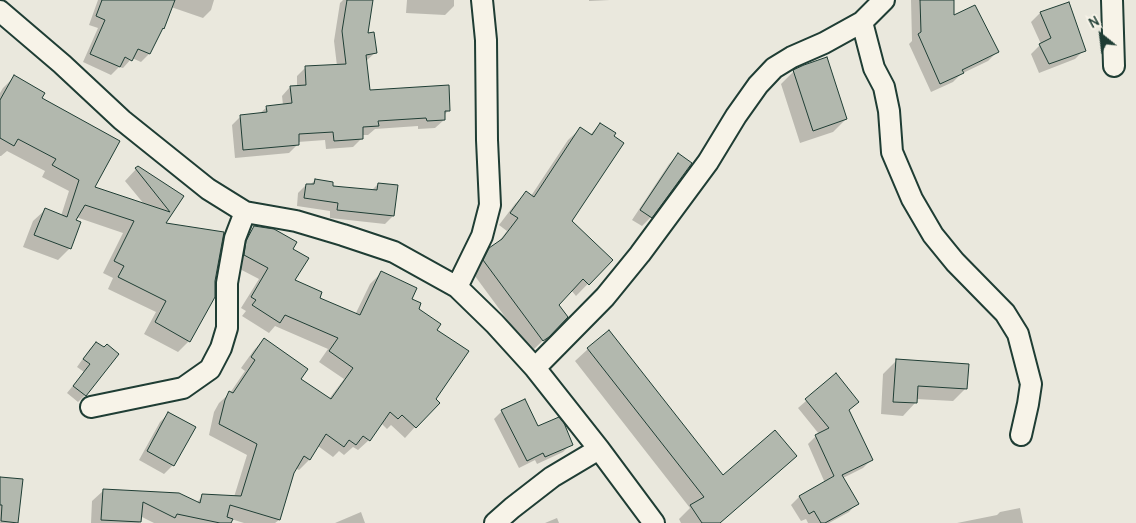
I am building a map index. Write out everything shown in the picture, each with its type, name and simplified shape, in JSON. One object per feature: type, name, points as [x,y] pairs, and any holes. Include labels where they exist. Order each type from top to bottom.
[{"type":"street","points":[[457,287],[482,236],[490,205],[486,40],[482,0]]},
{"type":"street","points":[[535,368],[605,297],[640,254],[708,162],[747,100],[769,73],[792,57],[862,22],[884,0]]},
{"type":"street","points":[[1112,0],[1114,66]]},
{"type":"street","points":[[0,11],[62,64],[122,120],[208,189],[245,212],[296,221],[394,252],[457,287],[495,324],[535,368],[654,523]]},
{"type":"street","points":[[862,22],[874,68],[884,87],[889,111],[892,152],[912,199],[933,235],[955,262],[1005,313],[1018,334],[1031,384],[1021,435]]},
{"type":"street","points":[[91,407],[183,388],[210,369],[221,348],[227,328],[227,283],[235,238],[245,212]]},
{"type":"street","points":[[495,523],[552,477],[599,449]]},
{"type":"building","points":[[102,0],[175,0],[164,29],[150,54],[138,49],[132,61],[125,57],[120,67],[90,54],[105,20],[96,16]]},
{"type":"building","points":[[347,0],[373,0],[368,33],[374,32],[377,53],[366,55],[370,90],[449,85],[450,111],[445,111],[445,120],[427,121],[426,118],[378,121],[379,126],[363,127],[363,139],[334,141],[333,132],[299,134],[299,145],[243,150],[240,115],[267,112],[266,106],[292,103],[290,86],[306,85],[305,66],[346,64],[342,31]]},
{"type":"building","points":[[920,0],[954,0],[954,15],[975,5],[999,52],[962,70],[964,73],[940,84],[918,34],[921,32]]},
{"type":"building","points":[[1069,2],[1086,51],[1049,64],[1039,44],[1051,38],[1040,12]]},
{"type":"building","points":[[827,57],[847,119],[813,131],[793,70]]},
{"type":"building","points":[[14,75],[45,93],[42,98],[120,141],[95,187],[170,212],[135,168],[138,166],[184,196],[166,223],[224,232],[215,281],[215,297],[190,342],[155,322],[166,301],[118,277],[124,266],[114,261],[134,221],[85,205],[76,220],[81,222],[71,249],[34,235],[45,208],[67,217],[79,180],[52,165],[56,159],[18,139],[14,146],[0,138],[0,100]]},
{"type":"building","points":[[600,123],[616,133],[614,136],[624,143],[572,221],[613,260],[589,285],[583,279],[559,305],[568,317],[543,341],[483,260],[489,248],[502,239],[518,218],[510,213],[526,191],[534,197],[580,127],[592,135]]},
{"type":"building","points":[[678,153],[692,163],[652,218],[640,210]]},
{"type":"building","points":[[315,179],[333,182],[333,186],[377,190],[378,183],[398,185],[394,216],[337,210],[338,203],[304,198],[306,184],[314,184]]},
{"type":"building","points":[[254,226],[274,229],[297,242],[293,249],[309,258],[295,280],[322,292],[320,298],[360,315],[381,271],[417,288],[412,299],[421,303],[419,309],[441,324],[437,330],[469,351],[436,399],[440,403],[416,428],[402,415],[398,419],[390,412],[370,441],[363,436],[356,445],[349,440],[344,447],[326,434],[310,460],[304,456],[294,473],[280,520],[230,505],[227,517],[233,519],[231,523],[220,523],[177,514],[175,518],[143,502],[141,522],[101,520],[103,489],[179,493],[200,503],[202,494],[241,496],[257,444],[219,424],[229,391],[233,393],[255,360],[251,357],[264,338],[308,369],[301,379],[331,399],[353,368],[329,351],[338,338],[285,315],[280,323],[252,305],[256,300],[251,297],[268,268],[244,255],[246,241]]},
{"type":"building","points":[[609,330],[723,475],[775,430],[797,456],[720,523],[702,523],[690,505],[704,497],[587,348]]},
{"type":"building","points":[[96,342],[104,347],[107,344],[119,354],[86,396],[73,386],[90,364],[83,359]]},
{"type":"building","points":[[896,359],[969,364],[967,389],[918,386],[917,403],[893,402]]},
{"type":"building","points":[[836,373],[859,402],[849,410],[873,460],[842,475],[859,504],[825,523],[821,523],[814,511],[809,514],[799,496],[834,476],[815,435],[829,428],[805,399]]},
{"type":"building","points":[[525,399],[538,426],[559,417],[564,423],[573,445],[545,457],[543,453],[527,461],[501,410]]},
{"type":"building","points":[[168,412],[196,427],[174,466],[147,451]]},
{"type":"building","points":[[0,477],[23,479],[18,523],[1,521]]}]
